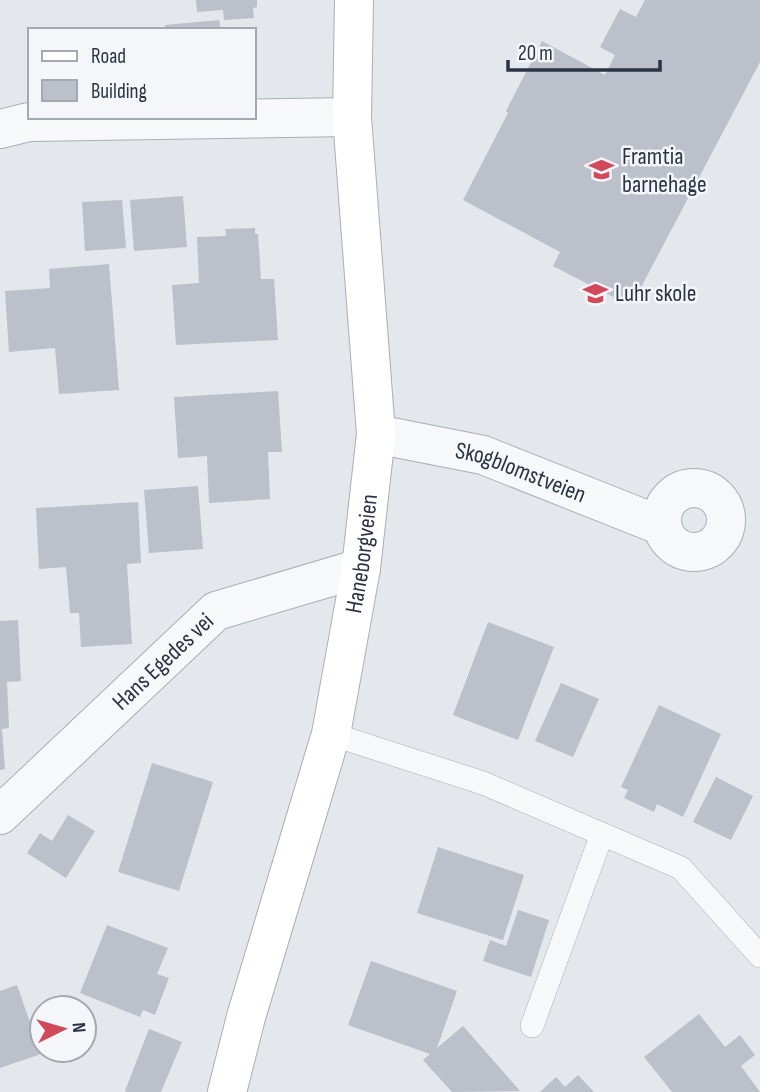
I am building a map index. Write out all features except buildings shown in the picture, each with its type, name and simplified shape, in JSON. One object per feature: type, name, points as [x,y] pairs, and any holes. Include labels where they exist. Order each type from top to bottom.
[{"type":"street","name":"Haneborgveien","points":[[227,1092],[331,734],[361,568],[376,434],[352,117],[354,0]]},
{"type":"street","points":[[256,118],[352,117]]},
{"type":"street","points":[[0,129],[29,122],[176,119]]},
{"type":"street","name":"Skogblomstveien","points":[[376,434],[483,455],[662,526]]},
{"type":"street","name":"Hans Egedes vei","points":[[0,815],[216,611],[361,568]]},
{"type":"lane","points":[[331,734],[483,783],[681,868],[760,956]]},
{"type":"lane","points":[[532,1026],[602,834]]},
{"type":"place","name":"Framtia barnehage","points":[[602,170]]},
{"type":"place","name":"Luhr skole","points":[[595,293]]}]
